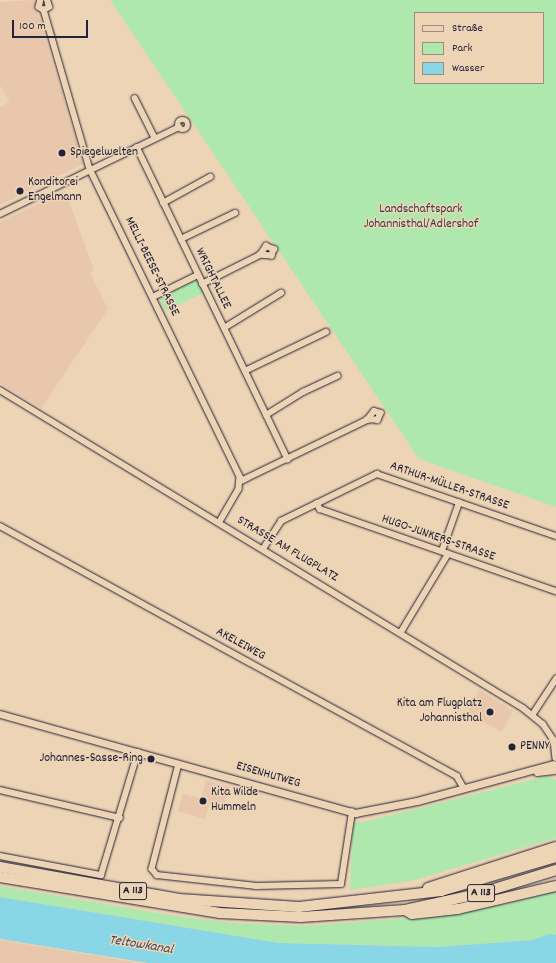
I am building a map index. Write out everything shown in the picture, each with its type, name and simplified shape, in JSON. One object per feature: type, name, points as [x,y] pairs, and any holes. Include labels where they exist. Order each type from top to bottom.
[{"type":"highway","points":[[416,896],[424,889],[556,847]]},
{"type":"highway","name":"A 113","points":[[0,867],[179,899],[234,905],[299,907],[416,896],[477,882],[556,857]]},
{"type":"highway","name":"A 113","points":[[0,877],[220,913],[301,917],[405,910],[478,894],[556,870]]},
{"type":"highway","points":[[405,910],[412,914],[458,909],[556,886]]},
{"type":"street","name":"MELLI-BEESE-STRASSE","points":[[41,0],[39,7],[44,10],[90,169],[241,481]]},
{"type":"street","points":[[44,10],[49,7],[47,0]]},
{"type":"street","points":[[136,98],[155,138]]},
{"type":"street","points":[[0,214],[179,127]]},
{"type":"street","name":"WRIGHTALLEE","points":[[137,147],[288,459]]},
{"type":"street","points":[[163,203],[210,177]]},
{"type":"street","name":"WRIGHTALLEE","points":[[181,239],[235,213]]},
{"type":"street","points":[[202,284],[260,255]]},
{"type":"street","points":[[153,297],[198,275]]},
{"type":"street","name":"WRIGHTALLEE","points":[[224,328],[281,293]]},
{"type":"street","points":[[245,372],[326,332]]},
{"type":"street","points":[[266,415],[303,392],[337,376]]},
{"type":"street","name":"STRASSE AM FLUGPLATZ","points":[[0,390],[533,714],[555,741],[555,765]]},
{"type":"street","points":[[219,523],[241,481],[368,420]]},
{"type":"street","name":"ARTHUR-MÜLLER-STRASSE","points":[[263,549],[281,521],[377,474],[556,536]]},
{"type":"street","name":"HUGO-JUNKERS-STRASSE","points":[[317,503],[320,509],[556,591]]},
{"type":"street","points":[[442,551],[459,503]]},
{"type":"street","name":"AKELEIWEG","points":[[0,526],[457,776],[464,788]]},
{"type":"street","points":[[400,632],[448,554]]},
{"type":"street","points":[[533,714],[556,679]]},
{"type":"street","name":"EISENHUTWEG","points":[[0,714],[352,812],[370,811],[555,765]]},
{"type":"street","points":[[0,856],[101,875],[120,818],[138,752]]},
{"type":"street","points":[[178,764],[152,869],[157,875],[256,886],[341,884],[352,812]]},
{"type":"street","points":[[0,790],[120,818]]},
{"type":"shaded area","points":[[34,0],[83,164],[0,205],[0,107],[10,102],[0,85],[0,2]]},
{"type":"shaded area","points":[[65,191],[94,270],[90,273],[108,309],[41,408],[0,383],[0,222]]},
{"type":"shaded area","name":"Kita am Flugplatz Johannisthal","points":[[479,690],[513,711],[502,732],[467,713]]},
{"type":"shaded area","name":"Kita Wilde Hummeln","points":[[206,780],[230,787],[224,809],[209,805],[205,819],[178,811],[183,794],[201,798]]},
{"type":"shaded area","points":[[0,940],[68,951],[139,963],[0,963]]},
{"type":"green space","name":"Landschaftspark Johannisthal/Adlershof","points":[[110,0],[556,0],[556,507],[419,459]]},
{"type":"green space","points":[[198,279],[205,292],[166,311],[159,298]]},
{"type":"green space","points":[[547,776],[556,780],[556,838],[411,881],[350,890],[353,821],[360,823]]},
{"type":"green space","points":[[0,886],[175,916],[234,923],[305,926],[443,915],[509,904],[556,890],[556,935],[533,940],[437,947],[279,943],[0,897]]},
{"type":"water","name":"Teltowkanal","points":[[0,897],[279,943],[437,947],[533,940],[549,934],[556,935],[556,963],[148,963],[0,939]]},
{"type":"place","name":"Spiegelwelten","points":[[62,153]]},
{"type":"place","name":"Konditorei Engelmann","points":[[20,191]]},
{"type":"place","name":"Kita am Flugplatz Johannisthal","points":[[490,712]]},
{"type":"place","name":"PENNY","points":[[512,747]]},
{"type":"place","name":"Johannes-Sasse-Ring","points":[[151,759]]},
{"type":"place","name":"Kita Wilde Hummeln","points":[[203,801]]}]
